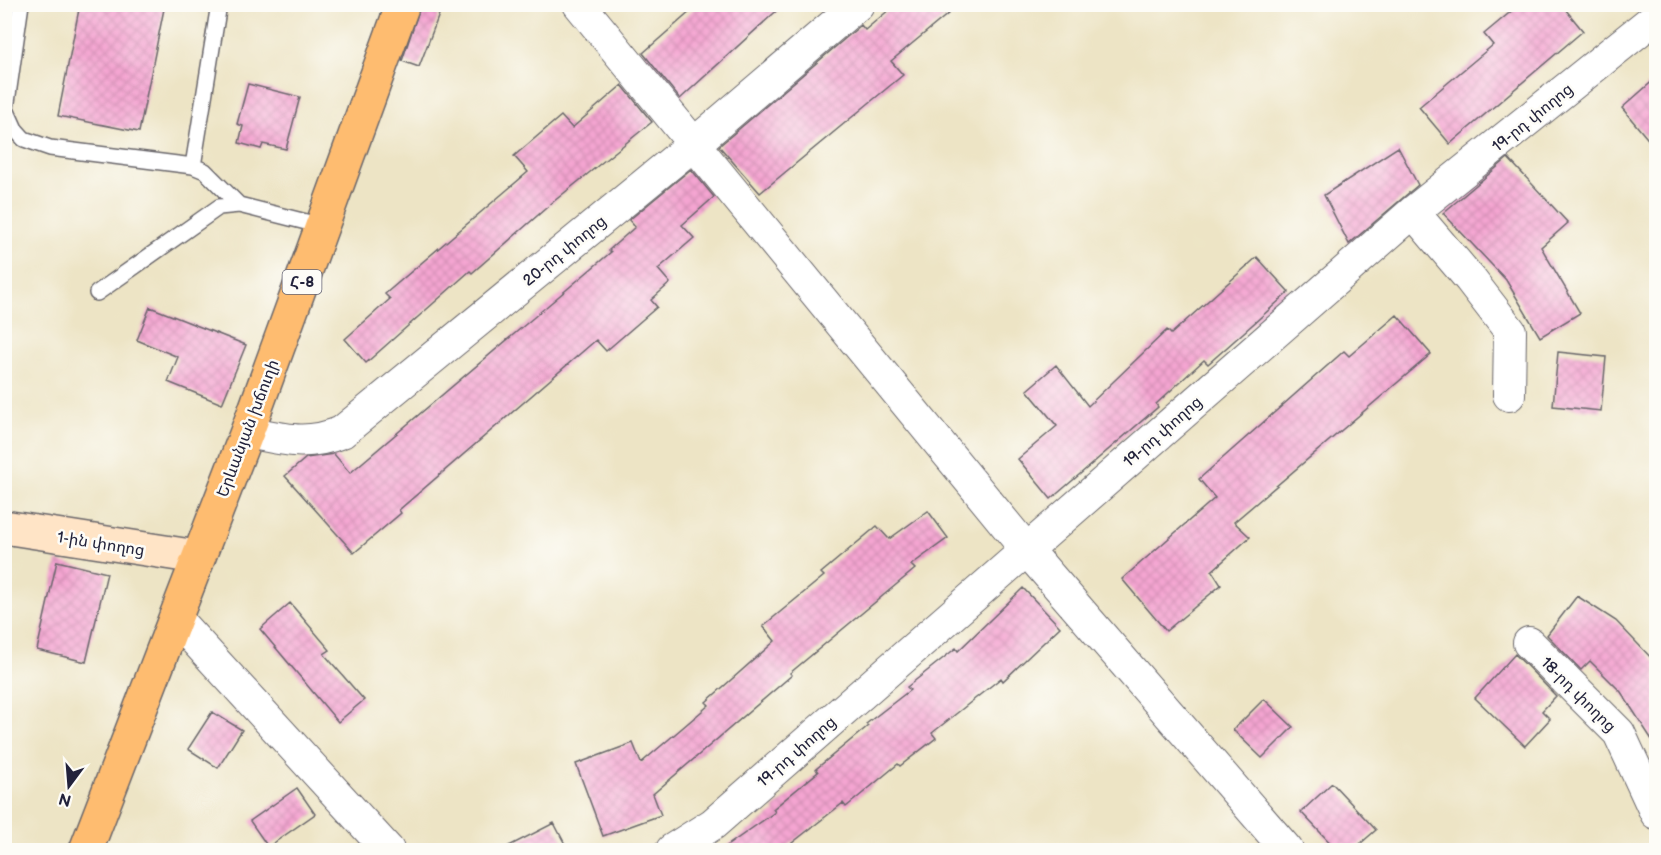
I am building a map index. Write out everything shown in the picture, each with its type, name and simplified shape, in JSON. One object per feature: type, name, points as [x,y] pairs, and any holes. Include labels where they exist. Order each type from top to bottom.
[{"type":"main road","name":"Երևանյան խճուղի","points":[[86,850],[247,432],[403,4]]},
{"type":"main road","name":"1-ին փողոց","points":[[4,527],[197,557]]},
{"type":"street","points":[[579,4],[1026,549],[1287,850]]},
{"type":"street","name":"20-րդ փողոց","points":[[247,432],[298,441],[320,441],[342,432],[694,144],[858,4]]},
{"type":"street","name":"19-րդ փողոց","points":[[672,850],[713,824],[1413,212],[1656,17]]},
{"type":"street","points":[[1413,212],[1470,279],[1510,331],[1509,395]]},
{"type":"street","points":[[175,618],[388,850]]},
{"type":"street","name":"18-րդ փողոց","points":[[1529,643],[1619,734],[1656,813]]},
{"type":"lane","points":[[21,4],[6,109],[15,129],[24,139],[50,148],[193,166],[205,171],[239,205]]},
{"type":"lane","points":[[193,166],[219,4]]},
{"type":"lane","points":[[98,293],[219,207],[239,205],[322,226]]},
{"type":"building","points":[[80,4],[165,4],[139,132],[58,116]]},
{"type":"building","points":[[421,4],[443,4],[419,67],[402,61]]},
{"type":"building","points":[[699,4],[784,4],[680,99],[643,53]]},
{"type":"building","points":[[896,4],[960,4],[891,61],[903,75],[760,193],[719,146],[861,25],[865,30]]},
{"type":"building","points":[[1520,4],[1561,4],[1583,31],[1450,144],[1419,107],[1493,45],[1484,34]]},
{"type":"building","points":[[1656,78],[1656,149],[1622,108]]},
{"type":"building","points":[[248,84],[300,97],[286,149],[263,144],[261,149],[239,143],[243,126],[237,124]]},
{"type":"building","points":[[622,85],[652,122],[553,202],[472,273],[470,271],[366,363],[345,339],[390,299],[385,294],[528,172],[514,156],[561,116],[572,128]]},
{"type":"building","points":[[1398,147],[1418,185],[1349,244],[1324,195]]},
{"type":"building","points":[[1508,158],[1568,223],[1541,247],[1580,313],[1540,337],[1506,280],[1443,213]]},
{"type":"building","points":[[691,169],[714,197],[682,225],[694,238],[658,269],[670,283],[651,300],[657,307],[606,351],[596,340],[399,510],[401,513],[354,553],[285,476],[306,458],[334,454],[350,473],[611,252],[609,250],[635,227],[629,220]]},
{"type":"building","points":[[1257,257],[1289,292],[1208,364],[1204,360],[1156,404],[1158,407],[1051,499],[1018,459],[1057,426],[1027,390],[1056,365],[1088,406],[1167,330],[1171,334]]},
{"type":"building","points":[[150,307],[246,345],[222,404],[168,382],[178,357],[137,340]]},
{"type":"building","points":[[1397,315],[1431,354],[1234,522],[1250,537],[1212,571],[1221,585],[1166,631],[1122,579],[1215,498],[1199,479],[1344,351],[1349,356]]},
{"type":"building","points":[[1558,352],[1606,357],[1601,411],[1553,406]]},
{"type":"building","points":[[928,511],[948,538],[911,565],[915,569],[790,673],[792,675],[653,794],[661,815],[603,836],[576,764],[633,743],[641,763],[709,705],[706,702],[775,641],[763,626],[824,576],[821,573],[877,526],[889,539]]},
{"type":"building","points":[[57,561],[107,573],[86,662],[37,650]]},
{"type":"building","points":[[1023,588],[1060,627],[1003,681],[1001,678],[932,733],[936,738],[900,766],[898,764],[846,807],[843,803],[783,850],[721,850],[775,812],[773,809],[818,772],[816,769],[868,726],[866,724],[910,690],[907,687],[956,648],[958,651]]},
{"type":"building","points":[[1577,596],[1616,621],[1656,663],[1656,746],[1621,692],[1590,661],[1581,670],[1547,635]]},
{"type":"building","points":[[290,603],[330,650],[324,654],[364,700],[338,722],[260,629]]},
{"type":"building","points":[[1515,654],[1556,696],[1542,711],[1550,719],[1525,746],[1475,698]]},
{"type":"building","points":[[1264,699],[1293,727],[1262,758],[1233,730]]},
{"type":"building","points":[[212,712],[242,730],[218,768],[188,749]]},
{"type":"building","points":[[1332,783],[1376,830],[1353,850],[1337,850],[1301,812]]},
{"type":"building","points":[[297,788],[315,814],[268,847],[250,821]]},
{"type":"building","points":[[554,823],[568,850],[501,850]]}]
